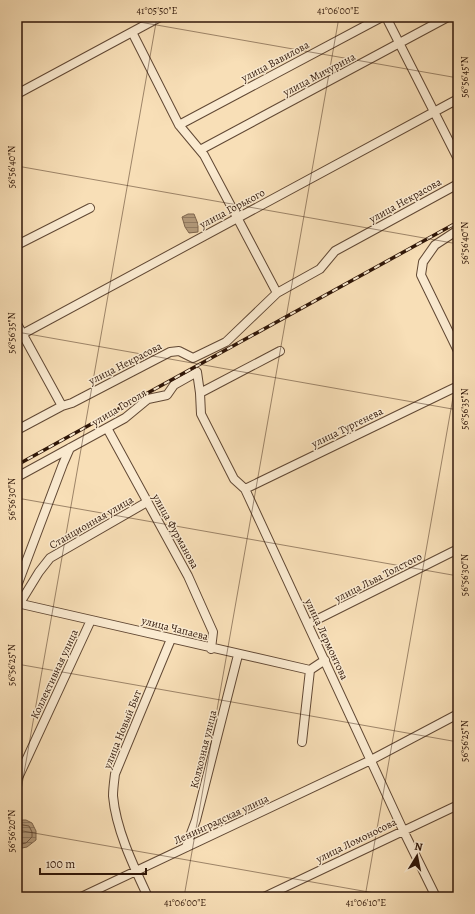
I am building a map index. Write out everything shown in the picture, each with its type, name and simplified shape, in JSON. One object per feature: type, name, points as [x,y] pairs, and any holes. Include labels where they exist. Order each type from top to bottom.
[{"type":"street","points":[[17,94],[160,17]]},
{"type":"street","points":[[386,17],[458,159]]},
{"type":"street","name":"улица Мичурина","points":[[200,150],[448,17]]},
{"type":"street","name":"улица Вавилова","points":[[179,125],[377,18]]},
{"type":"street","points":[[132,32],[179,125],[204,155],[277,293]]},
{"type":"street","name":"улица Горького","points":[[20,336],[458,99]]},
{"type":"street","name":"улица Некрасова","points":[[17,430],[170,352],[179,351],[192,358],[226,342],[277,293],[320,269],[335,251],[458,184]]},
{"type":"street","points":[[17,245],[90,208]]},
{"type":"street","points":[[458,230],[435,245],[422,262],[421,275],[458,351]]},
{"type":"street","points":[[17,324],[20,336],[62,406]]},
{"type":"street","points":[[200,393],[280,351]]},
{"type":"street","name":"улица Гоголя","points":[[17,478],[125,418],[148,399],[167,395],[174,385],[197,372],[200,393]]},
{"type":"street","name":"улица Тургенева","points":[[245,489],[458,386]]},
{"type":"street","name":"улица Лермонтова","points":[[200,393],[201,414],[234,479],[245,489],[403,830],[436,897]]},
{"type":"street","name":"улица Фурманова","points":[[107,428],[188,576],[213,632],[211,649]]},
{"type":"street","points":[[17,586],[70,448]]},
{"type":"street","name":"Станционная улица","points":[[18,603],[38,572],[50,558],[148,502]]},
{"type":"street","name":"улица Льва Толстого","points":[[308,624],[458,550]]},
{"type":"street","name":"улица Чапаева","points":[[18,603],[172,638],[211,649],[310,670]]},
{"type":"street","name":"Коллективная улица","points":[[17,780],[91,620]]},
{"type":"street","name":"улица Новый Быт","points":[[148,897],[136,871],[118,821],[113,796],[115,774],[172,638]]},
{"type":"street","name":"Колхозная улица","points":[[186,847],[196,820],[238,654]]},
{"type":"street","points":[[302,742],[310,670],[325,660]]},
{"type":"street","name":"Ленинградская улица","points":[[81,897],[371,760],[458,714]]},
{"type":"street","name":"улица Ломоносова","points":[[264,897],[458,805]]},
{"type":"water","points":[[188,214],[194,214],[198,224],[198,232],[189,233],[185,227],[182,217]]},
{"type":"water","points":[[17,820],[26,820],[32,823],[36,831],[36,840],[27,847],[17,849]]},
{"type":"railway","points":[[17,465],[458,222]]}]
